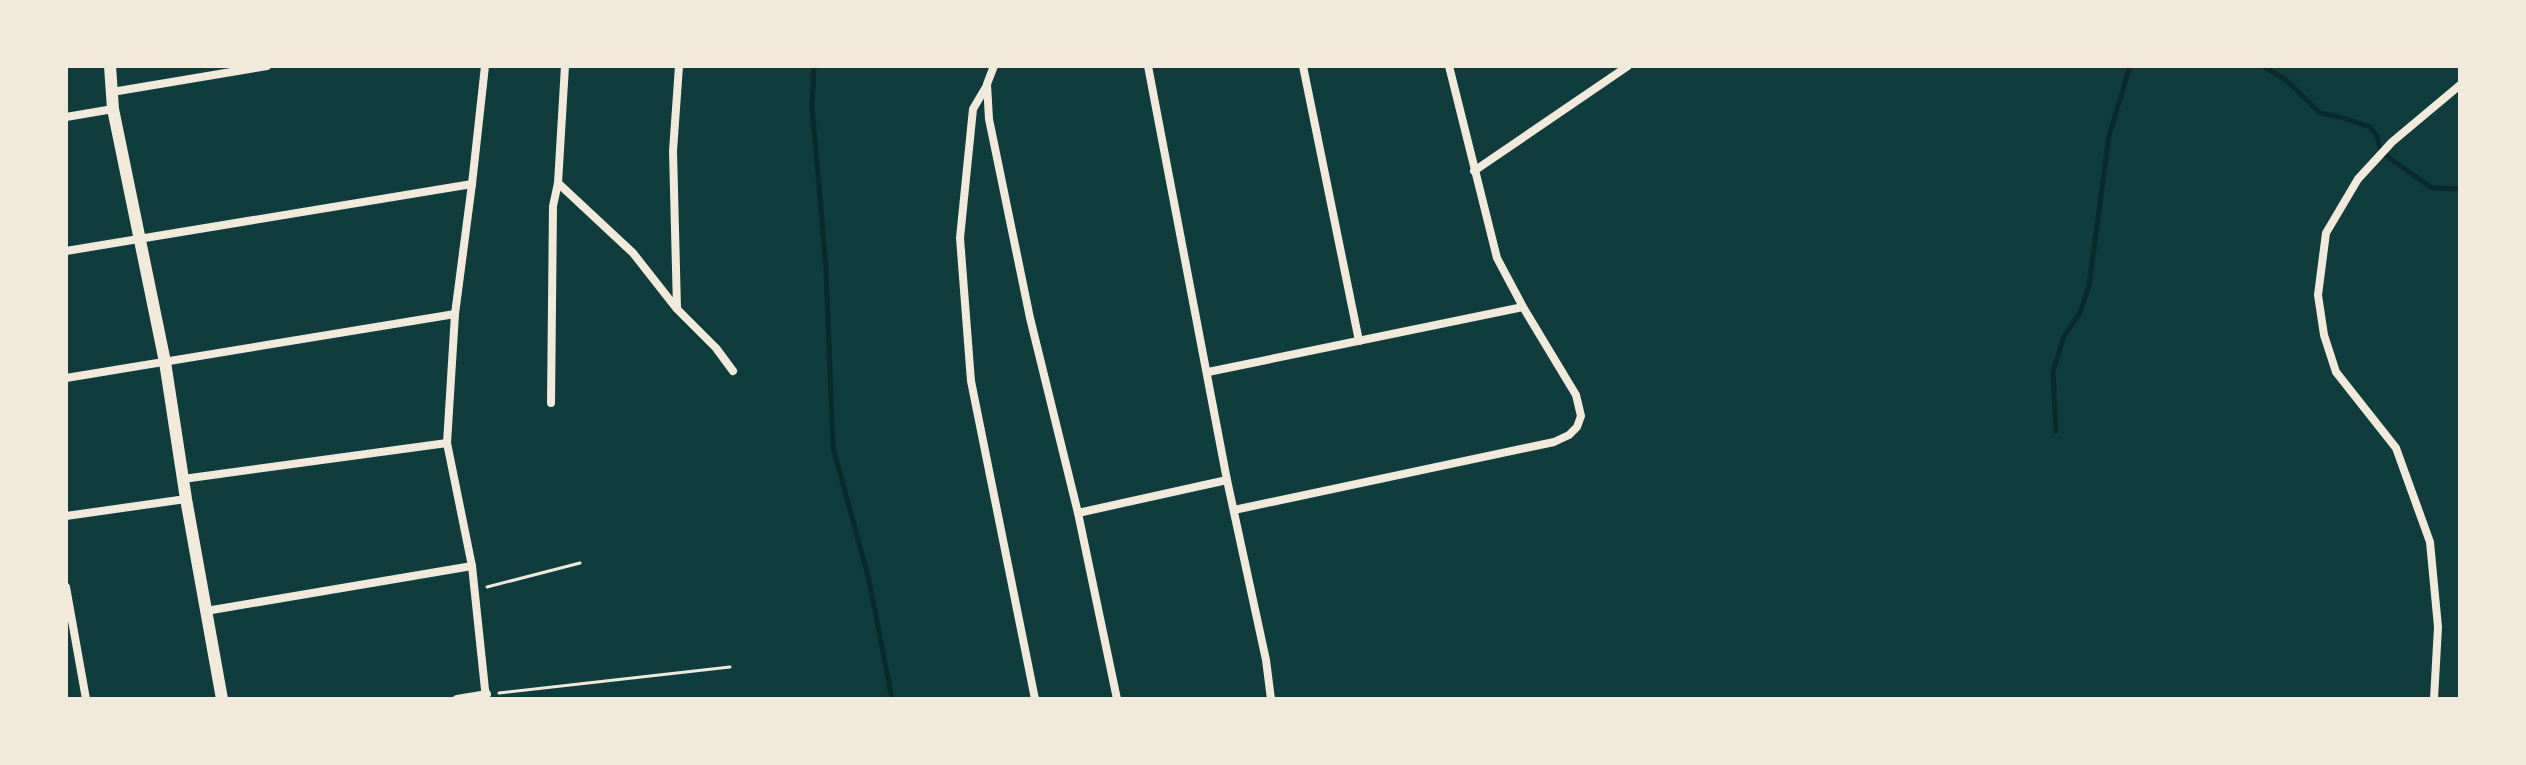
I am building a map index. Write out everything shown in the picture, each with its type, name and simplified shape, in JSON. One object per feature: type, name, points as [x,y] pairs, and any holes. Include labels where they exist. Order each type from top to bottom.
[{"type":"street","points":[[110,66],[113,109],[165,362],[222,699]]},
{"type":"street","points":[[112,92],[267,66]]},
{"type":"street","points":[[457,699],[486,696],[476,590],[447,443],[455,314],[485,66]]},
{"type":"street","points":[[551,403],[553,206],[558,183],[565,66]]},
{"type":"street","points":[[677,309],[673,151],[679,66]]},
{"type":"street","points":[[994,66],[973,109],[960,238],[971,381],[1035,699]]},
{"type":"street","points":[[1148,66],[1227,480],[1266,660],[1271,699]]},
{"type":"street","points":[[1303,66],[1359,341]]},
{"type":"street","points":[[1234,510],[1554,442],[1577,427],[1581,416],[1576,395],[1497,258],[1449,66]]},
{"type":"street","points":[[1474,171],[1628,66]]},
{"type":"street","points":[[987,84],[989,119],[1030,318],[1078,513],[1117,699]]},
{"type":"street","points":[[2434,699],[2438,627],[2430,542],[2396,448],[2336,372],[2324,335],[2318,295],[2326,233],[2358,179],[2392,142],[2460,85]]},
{"type":"street","points":[[66,117],[113,109]]},
{"type":"street","points":[[558,183],[633,253],[677,309],[716,348],[733,371]]},
{"type":"street","points":[[66,251],[472,184]]},
{"type":"street","points":[[1208,372],[1523,307]]},
{"type":"street","points":[[66,378],[455,314]]},
{"type":"street","points":[[183,479],[447,443]]},
{"type":"street","points":[[1078,513],[1227,480]]},
{"type":"street","points":[[66,516],[186,499]]},
{"type":"street","points":[[206,611],[472,566]]},
{"type":"street","points":[[66,587],[86,699]]},
{"type":"path","points":[[476,590],[580,563]]},
{"type":"path","points":[[486,696],[730,667]]},
{"type":"waterway","points":[[814,66],[812,106],[826,268],[833,447],[869,580],[892,699]]},
{"type":"waterway","points":[[2056,431],[2053,372],[2064,336],[2080,313],[2089,286],[2109,136],[2130,66]]},
{"type":"waterway","points":[[2263,66],[2286,80],[2320,113],[2370,127],[2377,136],[2380,148]]},
{"type":"waterway","points":[[2385,155],[2432,188],[2460,189]]}]
